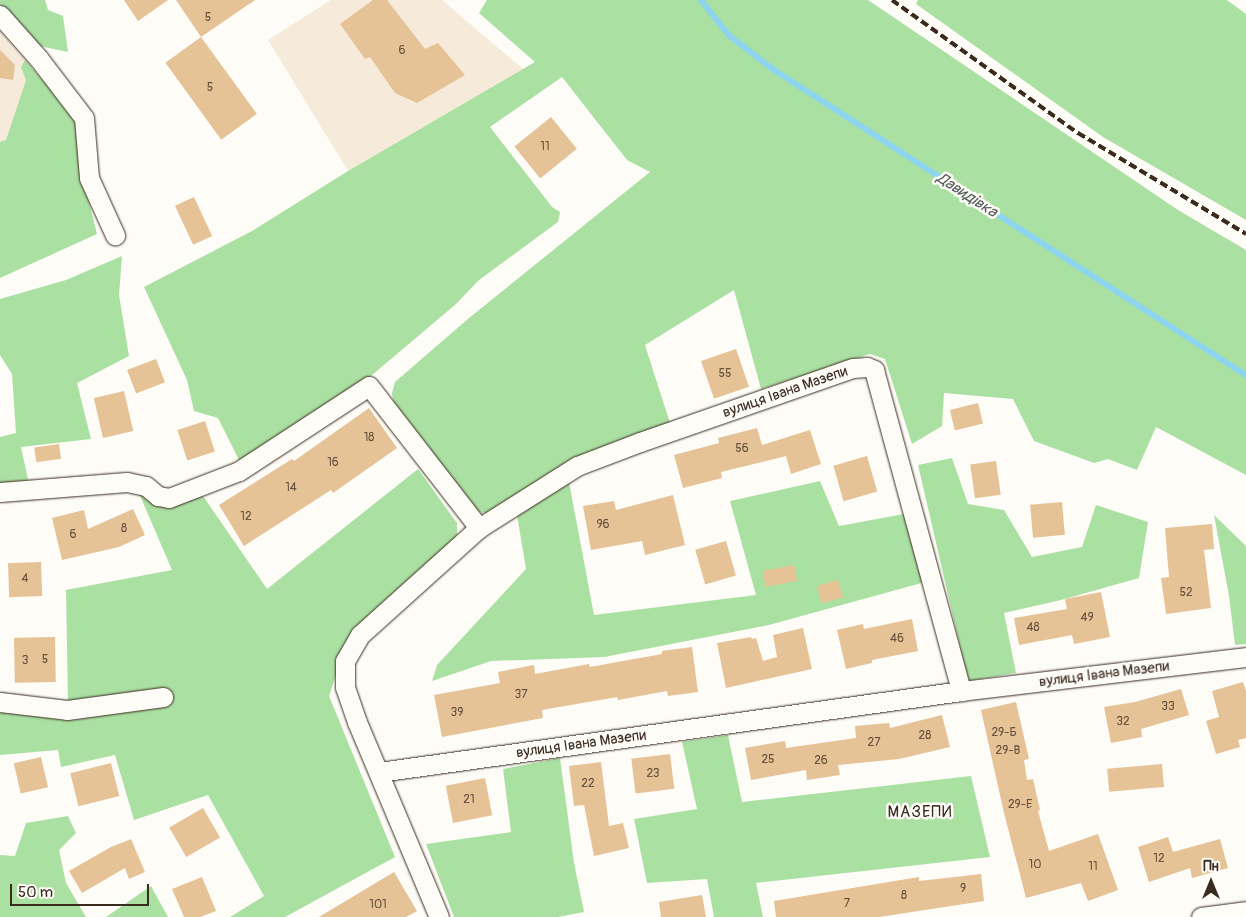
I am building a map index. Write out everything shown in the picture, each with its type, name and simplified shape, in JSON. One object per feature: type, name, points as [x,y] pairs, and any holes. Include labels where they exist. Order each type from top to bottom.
[{"type":"street","points":[[0,15],[39,59],[84,118],[89,178],[115,235]]},
{"type":"street","name":"вулиця Івана Мазепи","points":[[439,917],[357,722],[345,687],[345,661],[360,635],[480,528],[577,466],[640,442],[853,368],[867,367],[874,370],[961,691]]},
{"type":"street","points":[[0,492],[127,482],[146,486],[158,496],[170,498],[239,471],[369,386],[480,528]]},
{"type":"street","name":"вулиця Івана Мазепи","points":[[379,772],[961,691],[1246,657]]},
{"type":"street","points":[[0,702],[67,710],[163,697]]},
{"type":"street","points":[[1201,917],[1246,911]]},
{"type":"shaded area","points":[[331,0],[442,0],[523,69],[348,171],[268,40]]},
{"type":"shaded area","points":[[0,31],[78,121],[0,182]]},
{"type":"green space","points":[[0,0],[45,0],[48,10],[63,16],[68,52],[35,45],[0,4]]},
{"type":"green space","points":[[487,0],[868,0],[1178,210],[1246,250],[1246,475],[1156,427],[1137,470],[1108,459],[1094,463],[1034,441],[1013,399],[944,393],[942,426],[912,444],[885,359],[870,354],[761,389],[734,290],[645,345],[670,423],[487,513],[476,512],[394,405],[392,393],[395,382],[469,318],[650,172],[627,160],[562,77],[490,127],[552,207],[560,212],[558,222],[479,280],[456,304],[365,381],[240,462],[218,418],[194,411],[187,380],[144,287],[252,231],[348,171],[535,62],[479,13]]},
{"type":"green space","points":[[918,0],[1227,0],[1246,14],[1246,220],[1103,137],[916,4]]},
{"type":"green space","points":[[25,60],[78,121],[81,170],[97,234],[0,278],[0,142],[6,140],[26,80],[21,67]]},
{"type":"green space","points":[[122,256],[119,295],[129,356],[77,383],[91,439],[21,447],[29,484],[0,485],[0,437],[16,433],[12,374],[0,355],[0,299],[66,280]]},
{"type":"green space","points":[[952,458],[968,504],[1004,510],[1032,557],[1082,547],[1096,505],[1148,522],[1139,578],[1061,600],[1004,613],[1016,673],[968,681],[918,465]]},
{"type":"green space","points":[[418,469],[457,523],[457,539],[349,635],[329,696],[395,857],[285,917],[230,917],[264,896],[208,795],[134,820],[115,755],[61,767],[58,750],[0,755],[0,710],[68,702],[66,590],[172,570],[138,491],[160,503],[174,506],[203,496],[267,589]]},
{"type":"green space","points":[[820,481],[839,526],[904,514],[925,582],[769,625],[604,657],[491,661],[432,681],[437,665],[526,569],[517,515],[569,482],[594,615],[756,595],[730,501]]},
{"type":"green space","points":[[1214,515],[1246,546],[1246,644],[1235,645],[1229,596]]},
{"type":"green space","points":[[728,735],[742,802],[971,776],[990,857],[756,883],[763,917],[714,917],[707,879],[647,883],[634,819],[697,809],[682,742]]},
{"type":"green space","points":[[560,758],[574,863],[584,912],[558,917],[454,917],[426,844],[511,832],[503,769]]},
{"type":"green space","points":[[68,816],[76,833],[59,850],[66,883],[86,917],[0,917],[0,855],[15,856],[26,823]]},
{"type":"green space","points":[[151,886],[168,917],[106,917]]},
{"type":"building","points":[[124,0],[168,0],[138,21]]},
{"type":"building","points":[[176,0],[255,0],[201,37]]},
{"type":"building","points":[[373,0],[387,0],[425,49],[438,43],[465,75],[417,103],[395,93],[370,57],[365,59],[340,24]]},
{"type":"building","points":[[201,37],[257,114],[221,140],[165,63]]},
{"type":"building","points":[[0,50],[15,65],[13,80],[0,78]]},
{"type":"building","points":[[551,117],[577,149],[540,178],[514,147]]},
{"type":"building","points":[[194,197],[212,236],[193,245],[175,206]]},
{"type":"building","points":[[736,349],[749,387],[714,399],[701,361]]},
{"type":"building","points":[[156,359],[165,382],[136,393],[127,370]]},
{"type":"building","points":[[124,391],[133,431],[103,438],[94,398]]},
{"type":"building","points":[[978,403],[983,423],[955,430],[950,410]]},
{"type":"building","points":[[369,408],[397,448],[333,493],[331,490],[244,546],[219,505],[292,459],[294,461]]},
{"type":"building","points":[[205,421],[215,451],[187,460],[177,430]]},
{"type":"building","points":[[757,428],[762,445],[810,430],[821,464],[791,474],[786,456],[721,472],[722,478],[683,488],[674,455],[719,443],[718,438]]},
{"type":"building","points":[[59,444],[61,459],[36,462],[34,447]]},
{"type":"building","points":[[867,456],[877,492],[844,501],[833,466]]},
{"type":"building","points":[[996,461],[1001,495],[975,498],[970,465]]},
{"type":"building","points":[[673,495],[685,545],[645,555],[642,541],[591,550],[583,506],[614,501],[616,510]]},
{"type":"building","points":[[1062,502],[1065,535],[1033,538],[1030,505]]},
{"type":"building","points":[[133,509],[145,535],[119,547],[62,560],[52,518],[84,510],[88,529]]},
{"type":"building","points":[[1212,524],[1214,549],[1204,550],[1211,608],[1166,614],[1161,578],[1169,577],[1165,528]]},
{"type":"building","points":[[726,541],[736,576],[705,584],[695,550]]},
{"type":"building","points":[[41,562],[42,596],[9,597],[8,563]]},
{"type":"building","points":[[794,565],[797,581],[766,587],[763,571]]},
{"type":"building","points":[[838,580],[843,597],[822,603],[817,586]]},
{"type":"building","points":[[1101,592],[1110,637],[1074,644],[1072,635],[1019,645],[1014,618],[1067,609],[1065,599]]},
{"type":"building","points":[[912,619],[918,651],[872,660],[872,663],[846,669],[837,630],[863,624],[864,629]]},
{"type":"building","points":[[803,628],[812,669],[726,688],[717,643],[751,637],[752,639],[756,638],[763,661],[777,657],[773,635]]},
{"type":"building","points":[[55,637],[56,682],[15,683],[14,638]]},
{"type":"building","points":[[692,647],[698,692],[668,696],[667,691],[618,700],[617,697],[542,710],[543,718],[442,737],[434,695],[500,683],[498,672],[534,665],[535,674],[589,664],[590,667],[662,654],[662,651]]},
{"type":"building","points":[[1243,682],[1246,691],[1246,738],[1238,740],[1240,747],[1216,754],[1206,721],[1219,717],[1212,691]]},
{"type":"building","points":[[1181,689],[1189,715],[1141,729],[1142,737],[1111,743],[1104,707],[1135,702]]},
{"type":"building","points":[[1016,702],[1029,759],[1024,760],[1027,780],[1033,779],[1040,810],[1038,811],[1049,851],[1098,834],[1118,890],[1088,901],[1081,883],[1026,898],[1004,813],[981,710]]},
{"type":"building","points":[[942,715],[950,747],[899,759],[838,765],[840,775],[807,780],[806,770],[751,780],[745,748],[785,741],[786,748],[856,738],[855,726],[889,723],[890,728]]},
{"type":"building","points":[[670,754],[674,789],[636,793],[631,759]]},
{"type":"building","points":[[41,757],[48,787],[21,794],[14,763]]},
{"type":"building","points":[[601,762],[609,826],[623,823],[629,848],[594,856],[584,805],[574,806],[569,766]]},
{"type":"building","points":[[111,763],[119,796],[78,806],[70,773]]},
{"type":"building","points":[[1162,764],[1164,787],[1109,792],[1107,769]]},
{"type":"building","points":[[485,778],[492,815],[453,823],[446,786]]},
{"type":"building","points":[[203,808],[220,837],[186,857],[169,828]]},
{"type":"building","points":[[1168,837],[1173,852],[1220,839],[1228,868],[1192,878],[1190,868],[1149,882],[1138,847]]},
{"type":"building","points":[[131,839],[145,872],[129,879],[125,868],[82,893],[69,871],[111,847]]},
{"type":"building","points":[[394,872],[417,911],[406,917],[319,917]]},
{"type":"building","points":[[981,874],[984,901],[879,917],[776,917],[774,901],[919,877],[919,881]]},
{"type":"building","points":[[202,877],[216,911],[200,917],[184,917],[172,889]]},
{"type":"building","points":[[702,895],[706,917],[661,917],[659,902]]},
{"type":"waterway","name":"Давидівка","points":[[701,0],[730,36],[773,69],[1246,375]]},
{"type":"railway","points":[[892,0],[1078,133],[1246,234]]},
{"type":"district","name":"МАЗЕПИ","points":[[920,812]]}]
